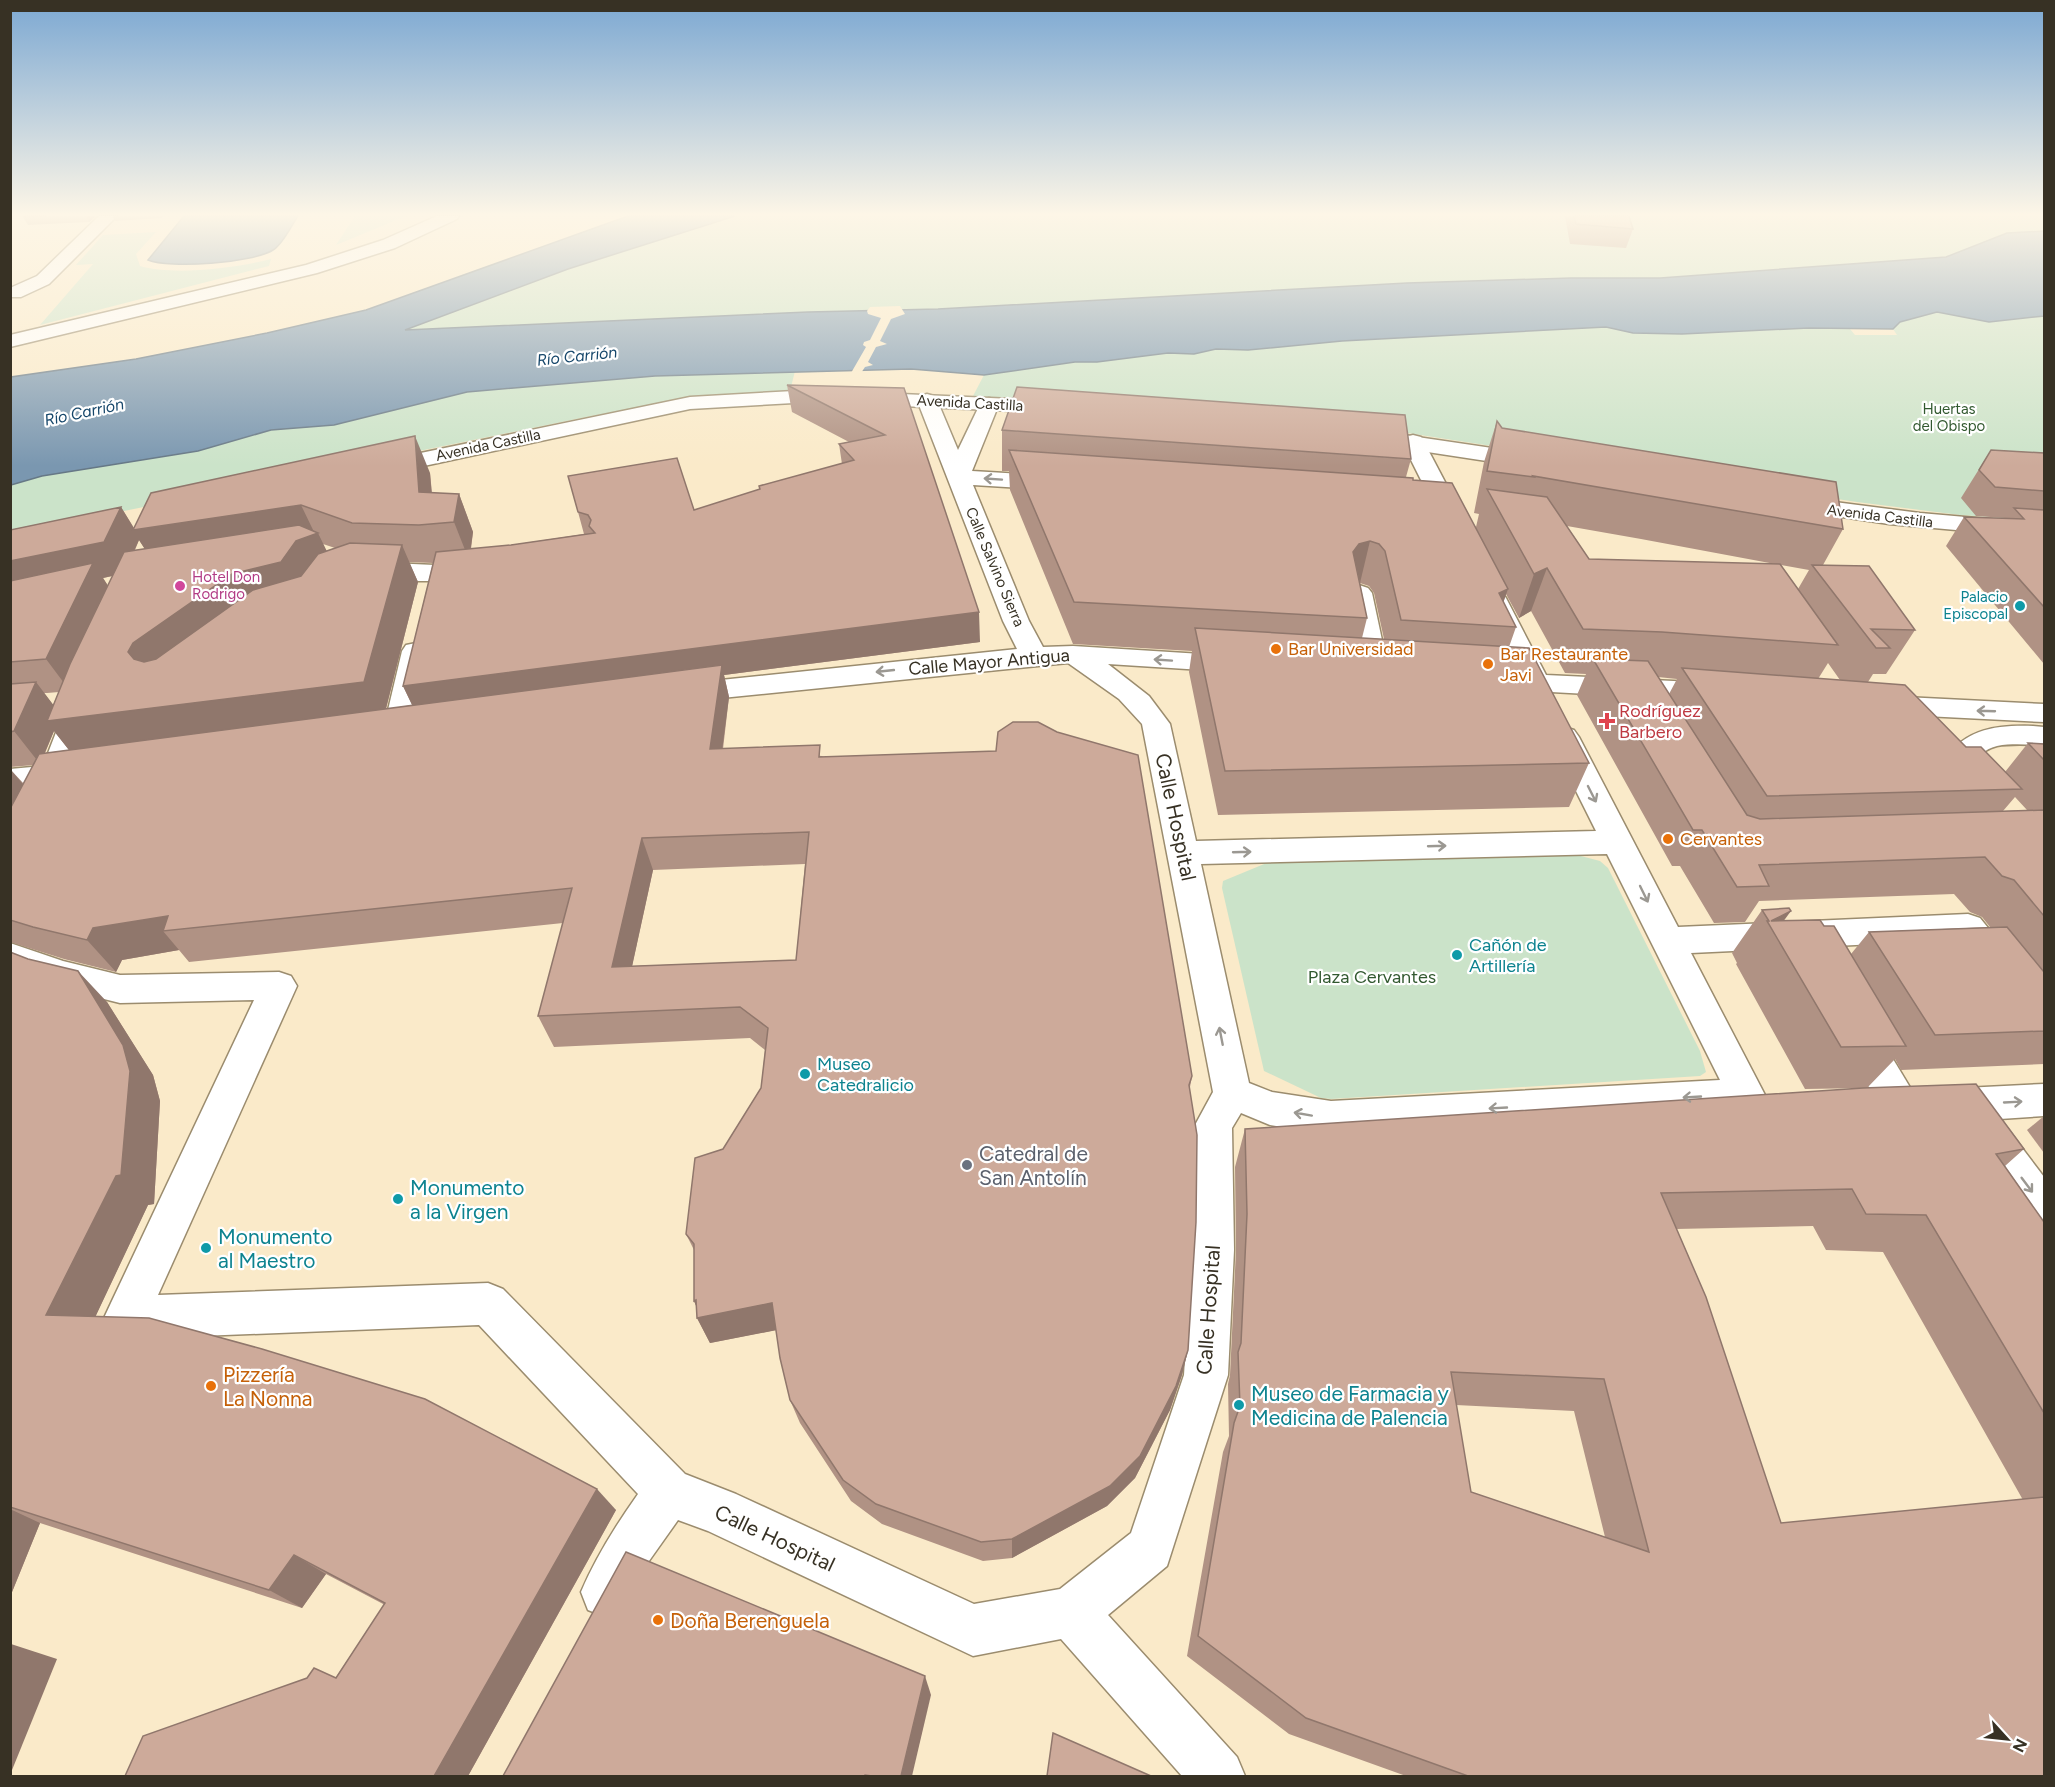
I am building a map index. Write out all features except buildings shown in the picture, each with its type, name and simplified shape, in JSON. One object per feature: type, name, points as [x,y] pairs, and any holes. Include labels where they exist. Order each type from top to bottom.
[{"type":"main road","points":[[28,308],[31,299]]},
{"type":"main road","points":[[10,341],[176,299]]},
{"type":"main road","name":"Avenida Castilla","points":[[359,473],[690,404],[812,396],[1074,408]]},
{"type":"main road","name":"Calle Salvino Sierra","points":[[927,400],[1016,621],[1034,656]]},
{"type":"main road","points":[[989,404],[958,477],[1080,485]]},
{"type":"main road","points":[[1346,434],[1413,442],[1550,464]]},
{"type":"main road","points":[[1413,442],[1453,521]]},
{"type":"main road","name":"Avenida Castilla","points":[[1776,501],[1855,514],[2044,531]]},
{"type":"main road","points":[[352,570],[432,585],[499,567]]},
{"type":"main road","points":[[1232,1094],[1270,1108],[1330,1118],[1762,1098],[1667,940],[1483,579]]},
{"type":"main road","points":[[1359,593],[1374,673]]},
{"type":"main road","points":[[397,731],[421,630]]},
{"type":"main road","name":"Calle Mayor Antigua","points":[[651,697],[731,686],[1073,654],[1258,666]]},
{"type":"main road","name":"Calle Hospital","points":[[669,1492],[719,1511],[973,1630],[1071,1612],[1149,1549],[1206,1375],[1213,1250],[1213,1127],[1232,1094],[1156,724],[1146,706],[1073,654]]},
{"type":"main road","points":[[1478,679],[1744,694]]},
{"type":"main road","points":[[1641,687],[1660,718]]},
{"type":"main road","points":[[10,851],[22,838],[53,774],[77,694]]},
{"type":"main road","points":[[1856,703],[1909,708],[2044,713]]},
{"type":"main road","points":[[1909,708],[1968,770],[1965,751],[1986,738],[2044,736]]},
{"type":"main road","points":[[10,779],[97,770]]},
{"type":"main road","points":[[1184,853],[1618,842]]},
{"type":"main road","points":[[1667,940],[1968,927],[2044,1023]]},
{"type":"main road","points":[[1801,934],[1818,965]]},
{"type":"main road","points":[[10,956],[77,978],[120,989],[279,986],[126,1318],[488,1304],[669,1492],[632,1544],[582,1635]]},
{"type":"main road","points":[[1842,1005],[1883,1107],[2044,1100]]},
{"type":"main road","points":[[1967,1104],[2044,1209]]},
{"type":"main road","points":[[1071,1612],[1218,1776]]},
{"type":"green space","points":[[62,299],[139,299],[40,325]]},
{"type":"green space","points":[[487,299],[1111,299],[938,309],[808,312],[403,331]]},
{"type":"green space","name":"Huertas del Obispo","points":[[1937,312],[1989,322],[2044,316],[2044,521],[1960,515],[1857,502],[1368,427],[973,396],[984,375],[1075,362],[1097,362],[1168,353],[1194,354],[1209,350],[1248,350],[1342,341],[1606,327],[1639,332],[1672,333],[1850,329],[1855,335],[1897,335],[1893,329],[1900,322]]},
{"type":"green space","points":[[795,371],[790,391],[690,398],[591,416],[11,534],[11,485],[42,476],[198,451],[271,430],[334,425],[467,392],[655,376]]},
{"type":"green space","name":"Plaza Cervantes","points":[[1554,849],[1600,861],[1608,868],[1700,1051],[1706,1072],[1700,1076],[1331,1099],[1321,1098],[1264,1071],[1222,888],[1223,881],[1269,862]]},
{"type":"water","name":"Río Carrión","points":[[396,299],[487,299],[405,330],[808,312],[938,309],[1111,299],[2044,299],[2044,316],[1989,322],[1937,312],[1900,322],[1893,329],[1809,328],[1682,334],[1633,333],[1606,327],[1342,341],[1248,350],[1216,349],[1194,354],[1168,353],[1097,362],[1075,362],[984,375],[911,369],[655,376],[467,392],[334,425],[271,430],[198,451],[42,476],[11,485],[11,377],[136,359],[267,333],[366,310]]},
{"type":"pier","points":[[900,306],[905,314],[891,319],[880,341],[887,344],[876,347],[868,362],[873,365],[865,367],[861,373],[851,373],[866,347],[863,345],[864,342],[870,340],[881,318],[868,314],[867,311],[870,307]]},
{"type":"place","name":"Hotel Don Rodrigo","points":[[180,586]]},
{"type":"place","name":"Palacio Episcopal","points":[[2020,606]]},
{"type":"place","name":"Bar Universidad","points":[[1276,649]]},
{"type":"place","name":"Bar Restaurante Javi","points":[[1488,664]]},
{"type":"place","name":"Rodríguez Barbero","points":[[1607,721]]},
{"type":"place","name":"Cervantes","points":[[1668,839]]},
{"type":"place","name":"Cañón de Artillería","points":[[1457,955]]},
{"type":"place","name":"Museo Catedralicio","points":[[805,1074]]},
{"type":"place","name":"Catedral de San Antolín","points":[[967,1165]]},
{"type":"place","name":"Monumento a la Virgen","points":[[398,1199]]},
{"type":"place","name":"Monumento al Maestro","points":[[206,1248]]},
{"type":"place","name":"Pizzería La Nonna","points":[[211,1386]]},
{"type":"place","name":"Museo de Farmacia y Medicina de Palencia","points":[[1239,1405]]},
{"type":"place","name":"Doña Berenguela","points":[[658,1620]]}]
